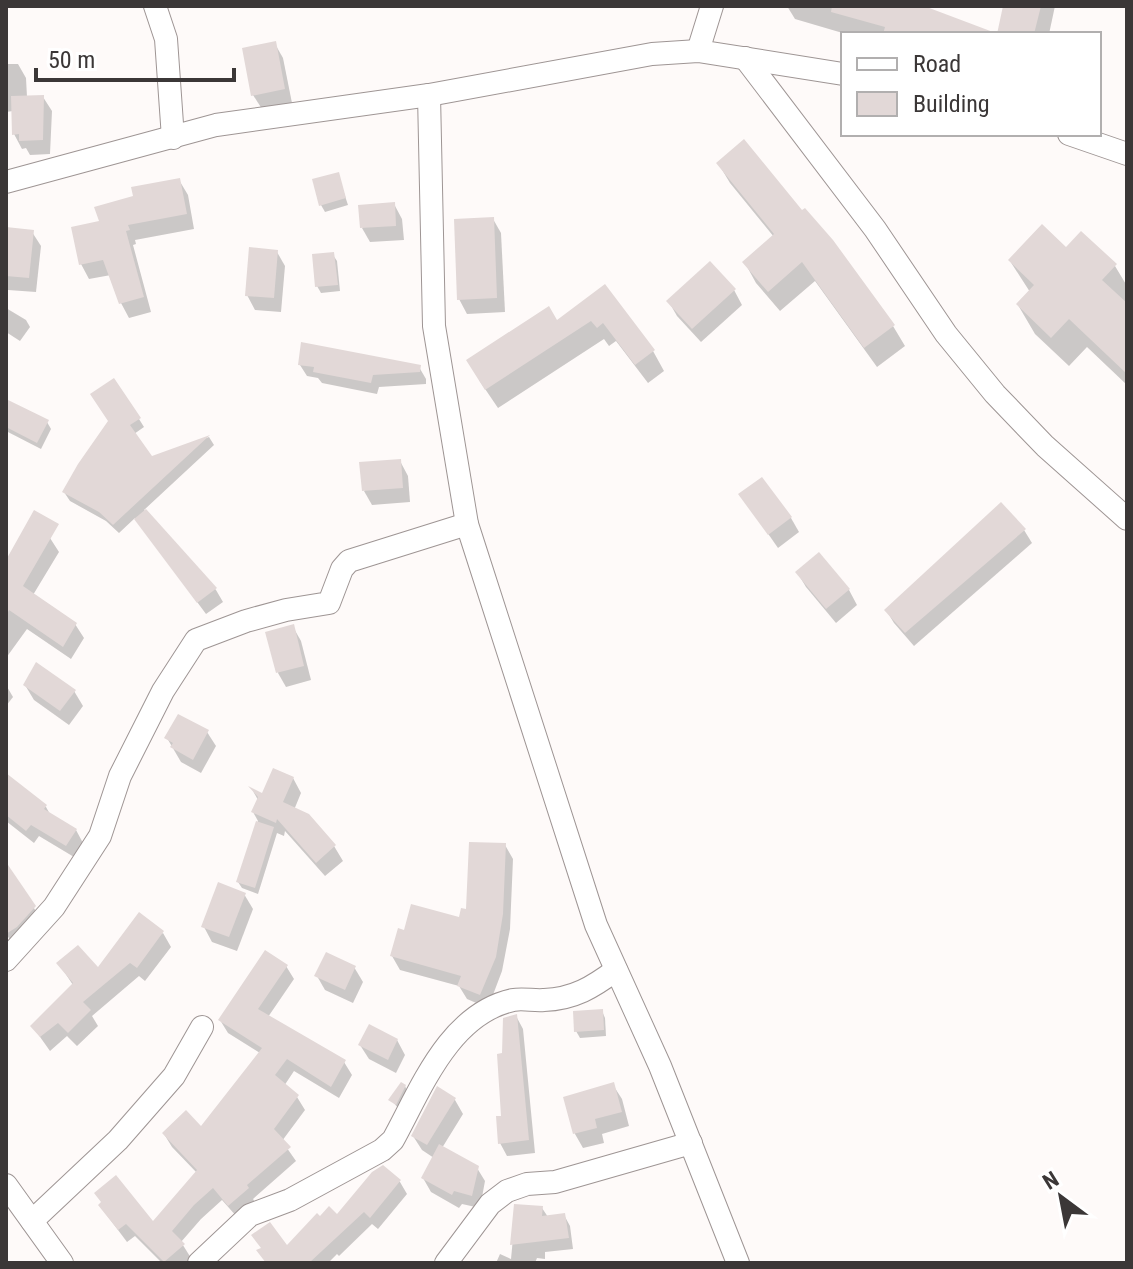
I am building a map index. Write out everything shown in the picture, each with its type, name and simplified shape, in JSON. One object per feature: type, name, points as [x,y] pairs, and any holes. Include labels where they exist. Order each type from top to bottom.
[{"type":"street","points":[[155,6],[166,39],[173,138]]},
{"type":"street","points":[[698,51],[712,6]]},
{"type":"street","points":[[6,182],[216,125],[429,95],[652,54],[698,51],[841,74]]},
{"type":"street","points":[[745,58],[875,229],[946,334],[995,394],[1045,446],[1127,519]]},
{"type":"street","points":[[429,95],[434,326],[467,524],[596,925],[660,1066],[738,1263]]},
{"type":"street","points":[[1075,136],[1127,154]]},
{"type":"street","points":[[6,960],[54,907],[100,836],[120,776],[163,691],[196,640],[286,610],[329,603],[342,569],[349,561],[467,524]]},
{"type":"street","points":[[199,1263],[250,1215],[290,1200],[382,1150],[393,1140],[442,1051],[470,1022],[497,1005],[518,999],[567,999],[589,990],[616,970]]},
{"type":"street","points":[[32,1221],[118,1140],[174,1076],[202,1027]]},
{"type":"street","points":[[446,1263],[490,1204],[507,1191],[527,1184],[555,1182],[691,1143]]},
{"type":"street","points":[[6,1185],[62,1263]]},
{"type":"building","points":[[832,6],[924,6],[993,32],[884,32],[885,27],[831,12]]},
{"type":"building","points":[[1003,6],[1041,6],[1034,32],[997,32]]},
{"type":"building","points":[[276,41],[285,89],[251,96],[242,48]]},
{"type":"building","points":[[44,95],[43,140],[19,141],[19,134],[12,135],[11,96]]},
{"type":"building","points":[[744,139],[802,210],[805,208],[833,240],[895,325],[864,348],[802,262],[768,292],[742,262],[774,234],[716,163]]},
{"type":"building","points":[[339,172],[346,198],[319,206],[312,179]]},
{"type":"building","points":[[180,178],[187,214],[128,225],[130,230],[126,231],[144,297],[119,304],[103,260],[79,265],[71,227],[99,221],[94,207],[133,196],[131,187]]},
{"type":"building","points":[[395,202],[396,226],[360,228],[358,205]]},
{"type":"building","points":[[494,217],[497,298],[457,300],[454,219]]},
{"type":"building","points":[[1042,224],[1066,247],[1081,231],[1117,264],[1102,280],[1127,303],[1127,374],[1069,319],[1051,338],[1016,304],[1034,285],[1008,260]]},
{"type":"building","points":[[6,227],[34,230],[29,278],[6,276]]},
{"type":"building","points":[[249,247],[278,250],[274,298],[245,296]]},
{"type":"building","points":[[334,252],[338,285],[315,287],[312,254]]},
{"type":"building","points":[[710,261],[736,289],[692,329],[666,301]]},
{"type":"building","points":[[605,284],[655,350],[635,365],[603,323],[597,328],[591,321],[485,390],[466,360],[549,306],[557,320]]},
{"type":"building","points":[[301,342],[421,365],[420,372],[373,375],[371,383],[313,372],[314,367],[298,365]]},
{"type":"building","points":[[114,378],[141,418],[130,425],[152,456],[210,435],[113,525],[99,512],[62,492],[108,421],[90,394]]},
{"type":"building","points":[[6,399],[49,420],[37,443],[6,427]]},
{"type":"building","points":[[401,459],[403,488],[362,491],[359,462]]},
{"type":"building","points":[[762,477],[792,517],[768,535],[738,494]]},
{"type":"building","points":[[1001,502],[1026,529],[905,633],[884,610]]},
{"type":"building","points":[[146,509],[217,588],[197,603],[134,519]]},
{"type":"building","points":[[34,510],[59,524],[23,586],[77,623],[63,647],[9,610],[6,616],[6,560]]},
{"type":"building","points":[[819,552],[850,589],[826,609],[795,572]]},
{"type":"building","points":[[294,624],[304,666],[276,673],[265,632]]},
{"type":"building","points":[[36,662],[76,690],[60,711],[23,685]]},
{"type":"building","points":[[178,714],[209,730],[193,760],[170,747],[173,743],[164,738]]},
{"type":"building","points":[[273,768],[294,777],[283,802],[309,814],[336,845],[316,863],[277,819],[276,823],[251,812],[258,797],[248,786],[262,793]]},
{"type":"building","points":[[6,773],[47,805],[44,809],[77,829],[66,846],[31,825],[26,831],[6,815]]},
{"type":"building","points":[[256,821],[274,827],[255,888],[236,882]]},
{"type":"building","points":[[469,842],[506,843],[503,914],[496,957],[480,995],[457,986],[461,976],[390,956],[398,928],[404,930],[411,904],[459,917],[461,908],[466,909]]},
{"type":"building","points":[[6,862],[36,906],[6,934]]},
{"type":"building","points":[[218,882],[246,893],[229,937],[201,927]]},
{"type":"building","points":[[139,912],[164,931],[137,968],[130,963],[83,1002],[91,1010],[68,1033],[58,1023],[40,1037],[30,1026],[73,983],[56,963],[78,945],[98,967]]},
{"type":"building","points":[[265,950],[288,965],[258,1009],[346,1060],[331,1087],[287,1059],[275,1075],[299,1095],[274,1129],[291,1147],[228,1206],[213,1188],[194,1205],[172,1231],[185,1244],[164,1262],[126,1224],[118,1230],[98,1205],[101,1202],[94,1193],[116,1175],[153,1221],[197,1170],[162,1133],[186,1110],[201,1126],[262,1048],[218,1020]]},
{"type":"building","points":[[326,952],[356,966],[345,990],[314,976]]},
{"type":"building","points":[[603,1009],[604,1030],[574,1032],[573,1011]]},
{"type":"building","points":[[517,1014],[529,1140],[498,1144],[496,1116],[501,1116],[497,1054],[502,1053],[503,1018]]},
{"type":"building","points":[[369,1024],[398,1039],[388,1060],[358,1045]]},
{"type":"building","points":[[401,1082],[406,1085],[396,1105],[388,1100]]},
{"type":"building","points":[[614,1082],[622,1112],[595,1119],[597,1128],[573,1134],[563,1097]]},
{"type":"building","points":[[437,1086],[456,1098],[427,1145],[411,1136]]},
{"type":"building","points":[[439,1144],[479,1166],[472,1196],[454,1191],[452,1195],[421,1178]]},
{"type":"building","points":[[383,1165],[401,1180],[370,1218],[364,1212],[309,1263],[266,1263],[256,1250],[261,1248],[251,1235],[270,1222],[287,1245],[317,1213],[320,1216],[329,1206],[337,1214],[372,1172]]},
{"type":"building","points":[[514,1204],[543,1206],[542,1216],[565,1213],[569,1238],[510,1245]]}]
